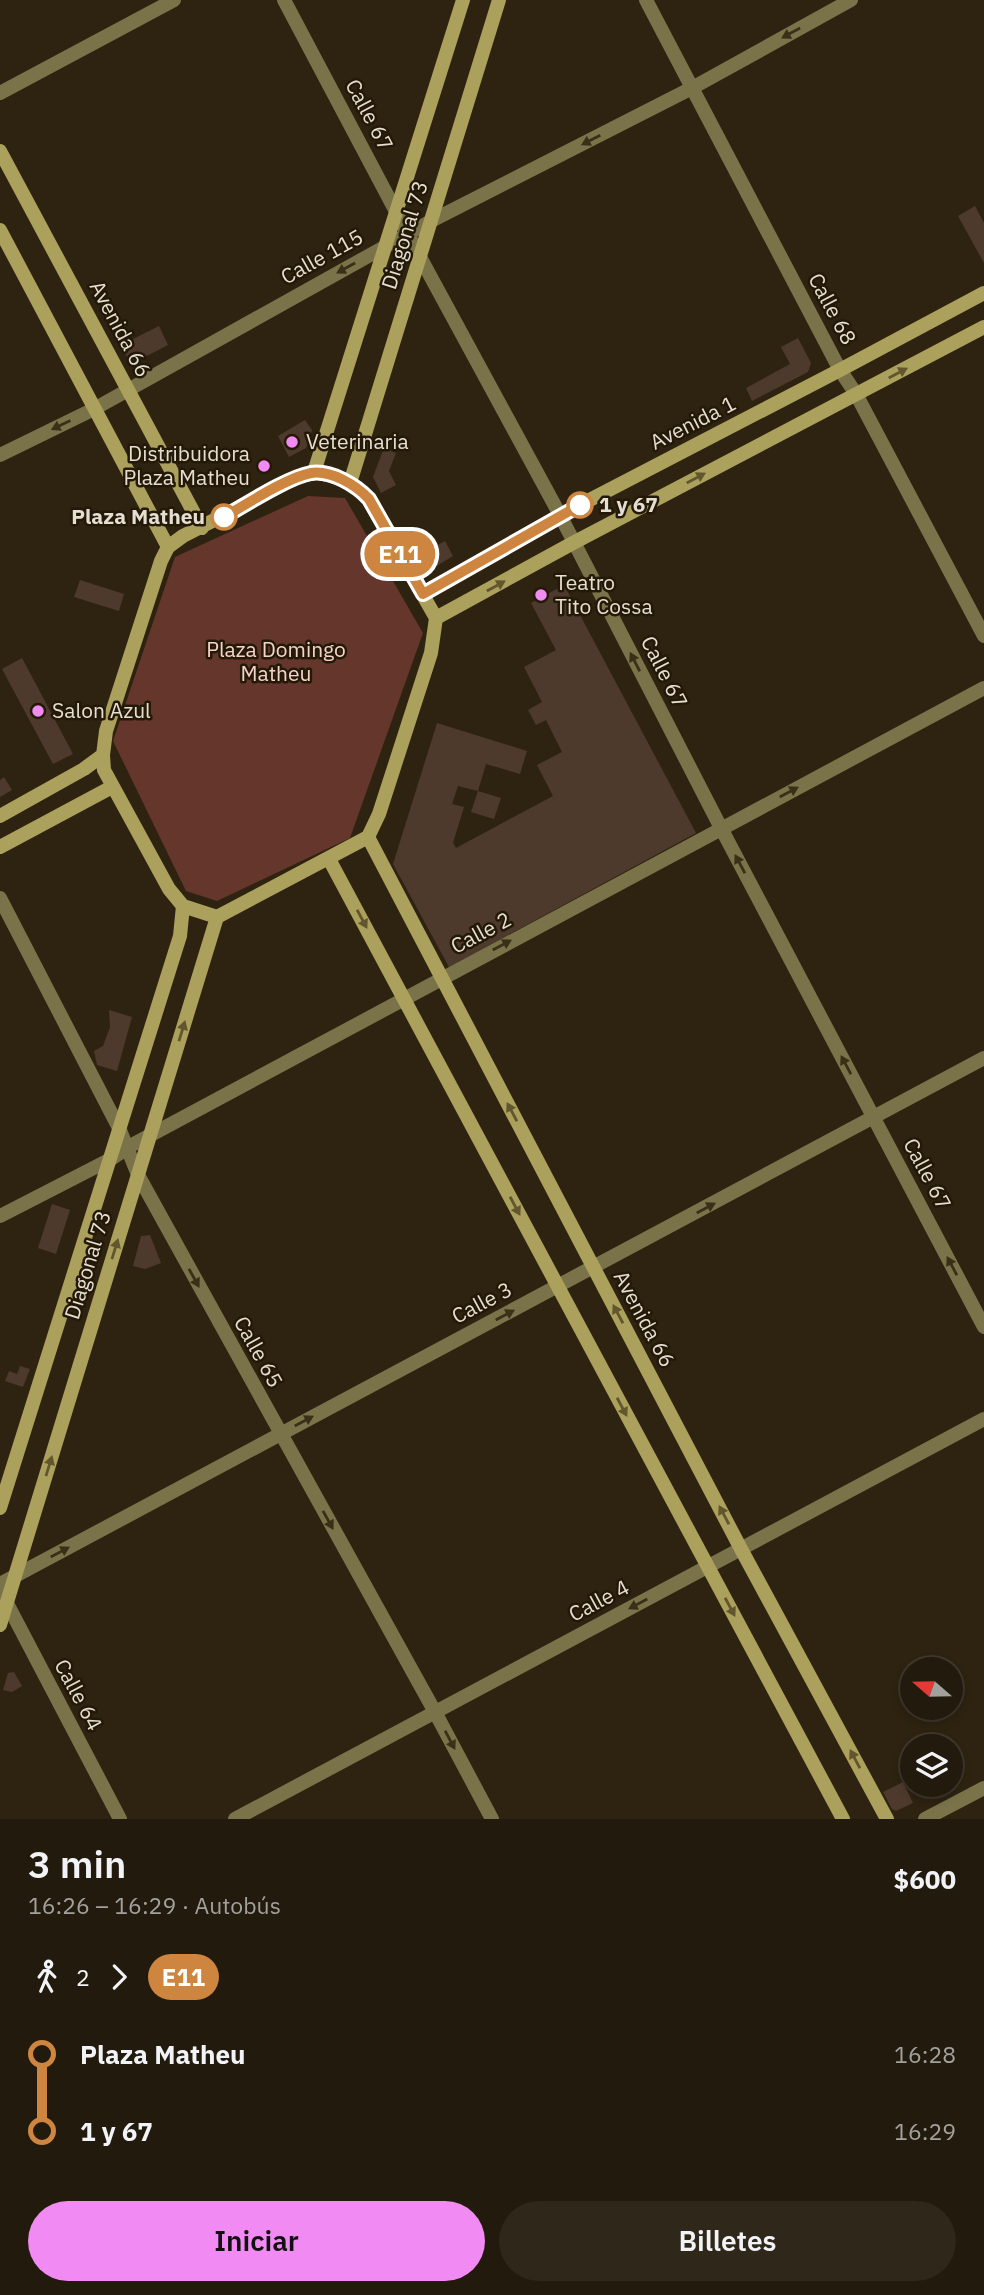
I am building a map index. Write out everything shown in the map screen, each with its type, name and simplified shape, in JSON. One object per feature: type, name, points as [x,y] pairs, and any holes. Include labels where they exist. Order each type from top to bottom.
[{"type":"main road","name":"Diagonal 73","points":[[314,472],[463,0]]},
{"type":"main road","name":"Diagonal 73","points":[[350,483],[499,0]]},
{"type":"main road","name":"Avenida 66","points":[[0,151],[202,528]]},
{"type":"main road","points":[[0,230],[167,547]]},
{"type":"main road","name":"Avenida 1","points":[[423,594],[560,515],[984,293]]},
{"type":"main road","points":[[436,618],[984,327]]},
{"type":"main road","points":[[314,472],[350,483],[369,499],[436,618],[431,653],[379,814],[368,837],[217,916],[183,906],[169,889],[112,787],[104,770],[103,755],[106,731],[161,561],[167,547],[183,536],[298,477],[314,472]]},
{"type":"main road","points":[[0,816],[84,769],[103,755]]},
{"type":"main road","points":[[0,847],[112,787]]},
{"type":"main road","name":"Avenida 66","points":[[368,837],[741,1549],[887,1819]]},
{"type":"main road","points":[[330,859],[843,1819]]},
{"type":"main road","name":"Diagonal 73","points":[[0,1508],[180,936],[183,906]]},
{"type":"main road","name":"Diagonal 73","points":[[0,1625],[3,1597],[15,1576],[217,916]]},
{"type":"street","points":[[0,93],[174,0]]},
{"type":"street","name":"Calle 67","points":[[284,0],[560,515],[721,828],[984,1327]]},
{"type":"street","name":"Calle 68","points":[[646,0],[840,370],[856,394],[984,636]]},
{"type":"street","name":"Calle 115","points":[[0,455],[94,409],[431,221],[692,89],[851,0]]},
{"type":"street","name":"Calle 2","points":[[0,1216],[111,1159],[150,1135],[984,688]]},
{"type":"street","name":"Calle 65","points":[[0,898],[120,1130],[138,1175],[492,1819]]},
{"type":"street","name":"Calle 3","points":[[0,1584],[984,1059]]},
{"type":"street","name":"Calle 4","points":[[234,1819],[984,1419]]},
{"type":"street","name":"Calle 64","points":[[3,1597],[120,1819]]},
{"type":"street","points":[[925,1819],[984,1788]]},
{"type":"green space","name":"Plaza Domingo Matheu","points":[[308,496],[345,498],[423,633],[350,838],[217,901],[186,891],[113,741],[175,557]]},
{"type":"building","points":[[975,206],[984,223],[984,263],[958,216]]},
{"type":"building","points":[[159,326],[168,345],[137,361],[128,359],[121,345]]},
{"type":"building","points":[[798,338],[811,363],[808,372],[752,401],[746,388],[790,364],[781,347]]},
{"type":"building","name":"Veterinaria","points":[[305,420],[312,430],[306,448],[289,457],[278,436]]},
{"type":"building","points":[[384,448],[396,453],[389,471],[396,485],[381,493],[373,477]]},
{"type":"building","points":[[445,541],[453,556],[427,572],[418,556]]},
{"type":"building","points":[[80,580],[124,594],[119,611],[74,597]]},
{"type":"building","points":[[564,585],[696,833],[449,967],[393,864],[437,723],[527,751],[520,774],[486,764],[478,791],[458,786],[452,804],[464,807],[453,843],[456,848],[553,796],[537,765],[562,752],[546,720],[536,725],[528,710],[542,702],[524,667],[556,650],[531,603]]},
{"type":"building","name":"Salon Azul","points":[[22,658],[73,754],[53,764],[2,669]]},
{"type":"building","points":[[4,777],[12,790],[0,797],[0,780]]},
{"type":"building","points":[[478,791],[501,798],[494,819],[471,812]]},
{"type":"building","points":[[109,1010],[132,1017],[117,1071],[97,1065],[94,1051],[103,1046],[110,1027]]},
{"type":"building","points":[[52,1204],[70,1210],[56,1254],[38,1248]]},
{"type":"building","points":[[150,1235],[161,1263],[145,1269],[133,1266],[141,1236]]},
{"type":"building","points":[[20,1366],[30,1369],[23,1387],[5,1381],[9,1371],[17,1374]]},
{"type":"building","points":[[14,1672],[22,1686],[12,1692],[3,1690],[8,1673]]},
{"type":"building","points":[[900,1784],[900,1797],[910,1797],[913,1803],[896,1811],[892,1809],[883,1792]]},
{"type":"bus line","name":"E11","points":[[224,517],[298,477],[314,472],[350,483],[369,499],[423,594],[580,505]]},
{"type":"place","name":"Veterinaria","points":[[292,442]]},
{"type":"place","name":"Distribuidora Plaza Matheu","points":[[264,466]]},
{"type":"place","name":"1 y 67","points":[[580,505]]},
{"type":"place","name":"Plaza Matheu","points":[[224,517]]},
{"type":"place","name":"Teatro Tito Cossa","points":[[541,595]]},
{"type":"place","name":"Salon Azul","points":[[38,711]]}]
